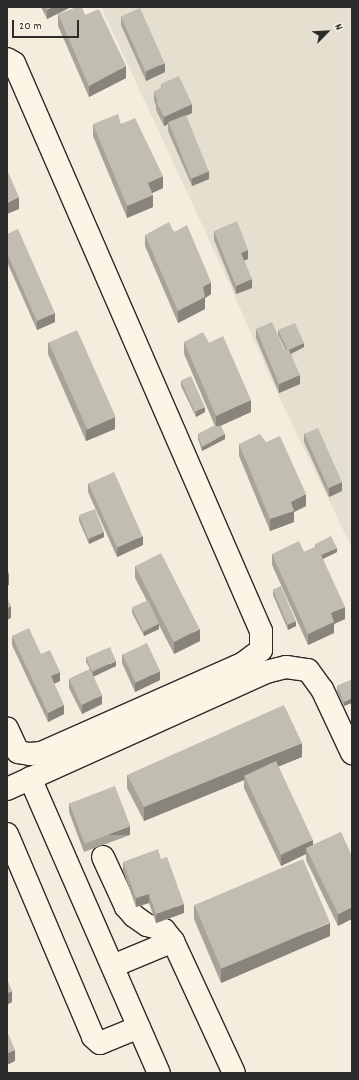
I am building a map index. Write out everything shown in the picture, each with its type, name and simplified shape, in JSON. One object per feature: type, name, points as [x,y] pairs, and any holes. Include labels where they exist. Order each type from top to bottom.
[{"type":"street","points":[[7,59],[14,63],[261,631],[261,650],[244,663],[41,753],[30,754],[18,752],[7,728]]},
{"type":"street","points":[[7,789],[266,672],[286,667],[308,670],[322,689],[352,753]]},
{"type":"street","points":[[30,778],[159,1073]]},
{"type":"street","points":[[7,834],[93,1037],[100,1043],[139,1027]]},
{"type":"street","points":[[103,857],[126,907],[134,916],[147,925],[164,930],[173,941],[234,1073]]},
{"type":"street","points":[[113,966],[173,941]]},
{"type":"shaded area","points":[[101,7],[352,7],[352,548],[279,397],[224,272]]},
{"type":"building","points":[[46,7],[53,7],[47,10]]},
{"type":"building","points":[[77,7],[82,7],[85,15],[99,9],[126,66],[89,86],[58,14]]},
{"type":"building","points":[[140,8],[164,63],[145,71],[121,17]]},
{"type":"building","points":[[179,76],[192,104],[164,117],[156,101],[158,101],[154,92],[162,87],[161,84]]},
{"type":"building","points":[[118,114],[121,124],[135,118],[163,176],[148,183],[153,195],[127,206],[93,124]]},
{"type":"building","points":[[186,115],[209,172],[191,179],[168,122]]},
{"type":"building","points":[[7,170],[19,197],[7,203]]},
{"type":"building","points":[[237,221],[248,250],[241,253],[252,279],[236,286],[214,231]]},
{"type":"building","points":[[169,222],[174,232],[187,225],[211,282],[203,287],[205,297],[178,311],[145,235]]},
{"type":"building","points":[[18,229],[55,313],[37,321],[7,253],[7,234]]},
{"type":"building","points":[[272,322],[284,350],[288,348],[300,375],[279,384],[256,329]]},
{"type":"building","points":[[295,323],[304,343],[289,350],[278,330]]},
{"type":"building","points":[[77,330],[116,417],[87,429],[49,343]]},
{"type":"building","points":[[203,332],[209,343],[223,336],[251,400],[216,416],[184,342]]},
{"type":"building","points":[[191,376],[205,407],[195,412],[181,380]]},
{"type":"building","points":[[213,426],[221,426],[225,434],[202,447],[198,434]]},
{"type":"building","points":[[318,428],[342,482],[328,488],[304,434]]},
{"type":"building","points":[[260,434],[266,442],[280,436],[306,494],[291,502],[294,511],[270,519],[239,444]]},
{"type":"building","points":[[114,472],[142,536],[117,547],[88,483]]},
{"type":"building","points":[[95,509],[104,532],[88,538],[79,515]]},
{"type":"building","points":[[331,536],[337,548],[321,555],[315,544]]},
{"type":"building","points":[[299,541],[304,552],[317,546],[345,607],[331,613],[334,622],[308,634],[272,554]]},
{"type":"building","points":[[161,553],[200,629],[174,642],[135,566]]},
{"type":"building","points":[[281,586],[296,621],[288,624],[273,590]]},
{"type":"building","points":[[7,598],[11,606],[7,608]]},
{"type":"building","points":[[148,600],[159,624],[143,631],[132,608]]},
{"type":"building","points":[[29,628],[41,654],[50,650],[60,672],[51,676],[64,705],[48,713],[12,636]]},
{"type":"building","points":[[147,643],[160,671],[136,683],[123,654]]},
{"type":"building","points":[[110,647],[116,661],[92,671],[86,657]]},
{"type":"building","points":[[90,669],[102,695],[81,705],[69,679]]},
{"type":"building","points":[[351,680],[352,698],[344,702],[337,686]]},
{"type":"building","points":[[284,705],[302,743],[144,807],[127,775]]},
{"type":"building","points":[[276,761],[313,840],[281,855],[244,776]]},
{"type":"building","points":[[115,786],[130,826],[85,844],[69,804]]},
{"type":"building","points":[[341,832],[352,856],[352,907],[338,914],[306,848]]},
{"type":"building","points":[[158,849],[161,859],[167,857],[184,904],[156,914],[149,894],[136,898],[123,862]]},
{"type":"building","points":[[303,859],[330,923],[221,969],[194,905]]},
{"type":"building","points":[[7,979],[12,991],[7,993]]},
{"type":"building","points":[[7,1031],[15,1050],[7,1053]]}]
